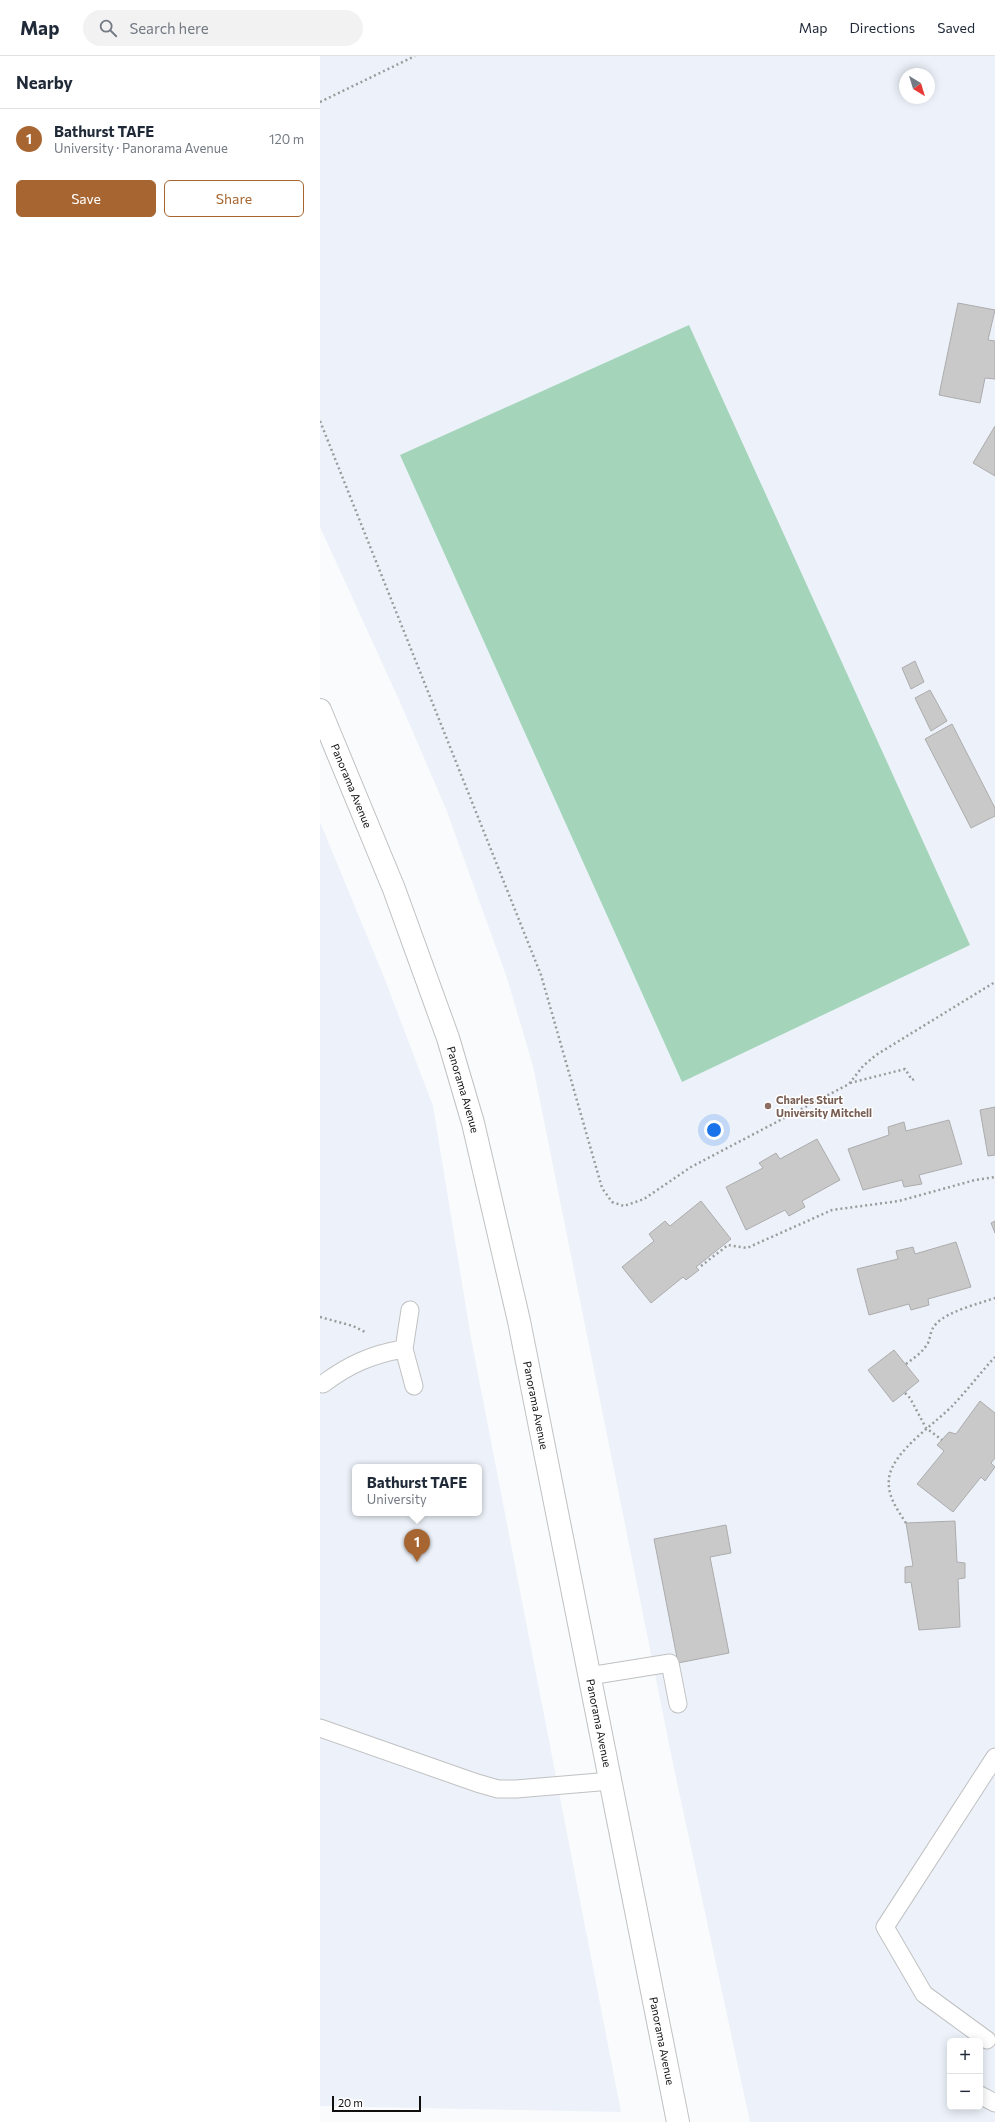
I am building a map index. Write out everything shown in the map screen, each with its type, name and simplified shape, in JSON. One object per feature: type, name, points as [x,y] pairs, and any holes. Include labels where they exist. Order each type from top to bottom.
[{"type":"street","name":"Panorama Avenue","points":[[320,710],[394,889],[448,1038],[473,1123],[519,1321],[678,2122]]},
{"type":"lane","points":[[410,1310],[404,1349],[414,1386]]},
{"type":"lane","points":[[323,1384],[341,1370],[361,1360],[382,1353],[404,1349]]},
{"type":"lane","points":[[589,1676],[670,1663],[678,1704]]},
{"type":"lane","points":[[320,1728],[498,1789],[611,1781]]},
{"type":"lane","points":[[987,2041],[924,1994],[885,1927],[995,1757]]},
{"type":"lane","points":[[983,2097],[995,2103]]},
{"type":"path","points":[[320,102],[415,56]]},
{"type":"path","points":[[320,421],[541,975],[602,1188],[612,1202],[624,1206],[644,1199],[691,1167],[849,1084],[905,1069],[912,1080],[916,1078]]},
{"type":"path","points":[[849,1084],[862,1066],[876,1055],[995,982]]},
{"type":"path","points":[[701,1266],[728,1245],[747,1248],[832,1210],[899,1201],[995,1176]]},
{"type":"path","points":[[906,1364],[923,1351],[928,1342],[930,1332],[936,1323],[946,1316],[995,1298]]},
{"type":"path","points":[[320,1317],[352,1326],[404,1349]]},
{"type":"path","points":[[906,1523],[895,1508],[890,1494],[889,1478],[894,1464],[926,1428],[954,1404],[995,1357]]},
{"type":"path","points":[[905,1393],[910,1398],[926,1428],[942,1440]]},
{"type":"shaded area","name":"Charles Sturt University Mitchell","points":[[320,56],[995,56],[995,2122],[750,2122],[672,1759],[533,1066],[507,978],[446,809],[400,702],[320,527]]},
{"type":"shaded area","points":[[320,822],[384,977],[433,1106],[471,1338],[621,2112],[320,2106]]},
{"type":"green space","points":[[689,325],[970,945],[682,1082],[400,455]]},
{"type":"building","points":[[958,303],[995,310],[988,340],[995,341],[995,379],[985,378],[980,403],[939,395]]},
{"type":"building","points":[[995,426],[995,476],[973,463]]},
{"type":"building","points":[[915,661],[924,682],[911,689],[902,668]]},
{"type":"building","points":[[930,690],[947,721],[931,731],[915,698]]},
{"type":"building","points":[[952,724],[995,808],[995,816],[971,828],[925,739]]},
{"type":"building","points":[[995,1107],[995,1155],[988,1156],[980,1110]]},
{"type":"building","points":[[949,1120],[962,1164],[919,1175],[922,1184],[904,1187],[902,1180],[863,1190],[848,1149],[889,1135],[888,1127],[904,1122],[906,1131]]},
{"type":"building","points":[[817,1139],[840,1180],[802,1201],[805,1207],[789,1216],[785,1210],[746,1230],[726,1187],[763,1168],[759,1163],[776,1153],[780,1159]]},
{"type":"building","points":[[701,1201],[731,1239],[696,1267],[699,1270],[686,1280],[683,1277],[651,1303],[622,1267],[654,1241],[649,1234],[665,1221],[670,1226]]},
{"type":"building","points":[[995,1221],[995,1233],[991,1223]]},
{"type":"building","points":[[956,1242],[971,1287],[928,1299],[929,1305],[911,1310],[909,1304],[869,1315],[857,1269],[898,1259],[896,1251],[913,1247],[915,1254]]},
{"type":"building","points":[[894,1350],[919,1381],[893,1402],[868,1370]]},
{"type":"building","points":[[980,1401],[995,1413],[995,1458],[991,1463],[995,1467],[985,1481],[981,1477],[953,1512],[917,1484],[944,1451],[937,1445],[949,1432],[956,1434]]},
{"type":"building","points":[[955,1521],[957,1562],[965,1563],[965,1578],[958,1579],[960,1627],[919,1630],[911,1582],[905,1583],[905,1567],[913,1566],[906,1523]]},
{"type":"building","points":[[726,1525],[731,1553],[710,1557],[729,1653],[678,1663],[654,1539]]},
{"type":"place","name":"Charles Sturt University Mitchell","points":[[768,1106]]},
{"type":"place","name":"Bathurst TAFE","points":[[417,1562]]}]
